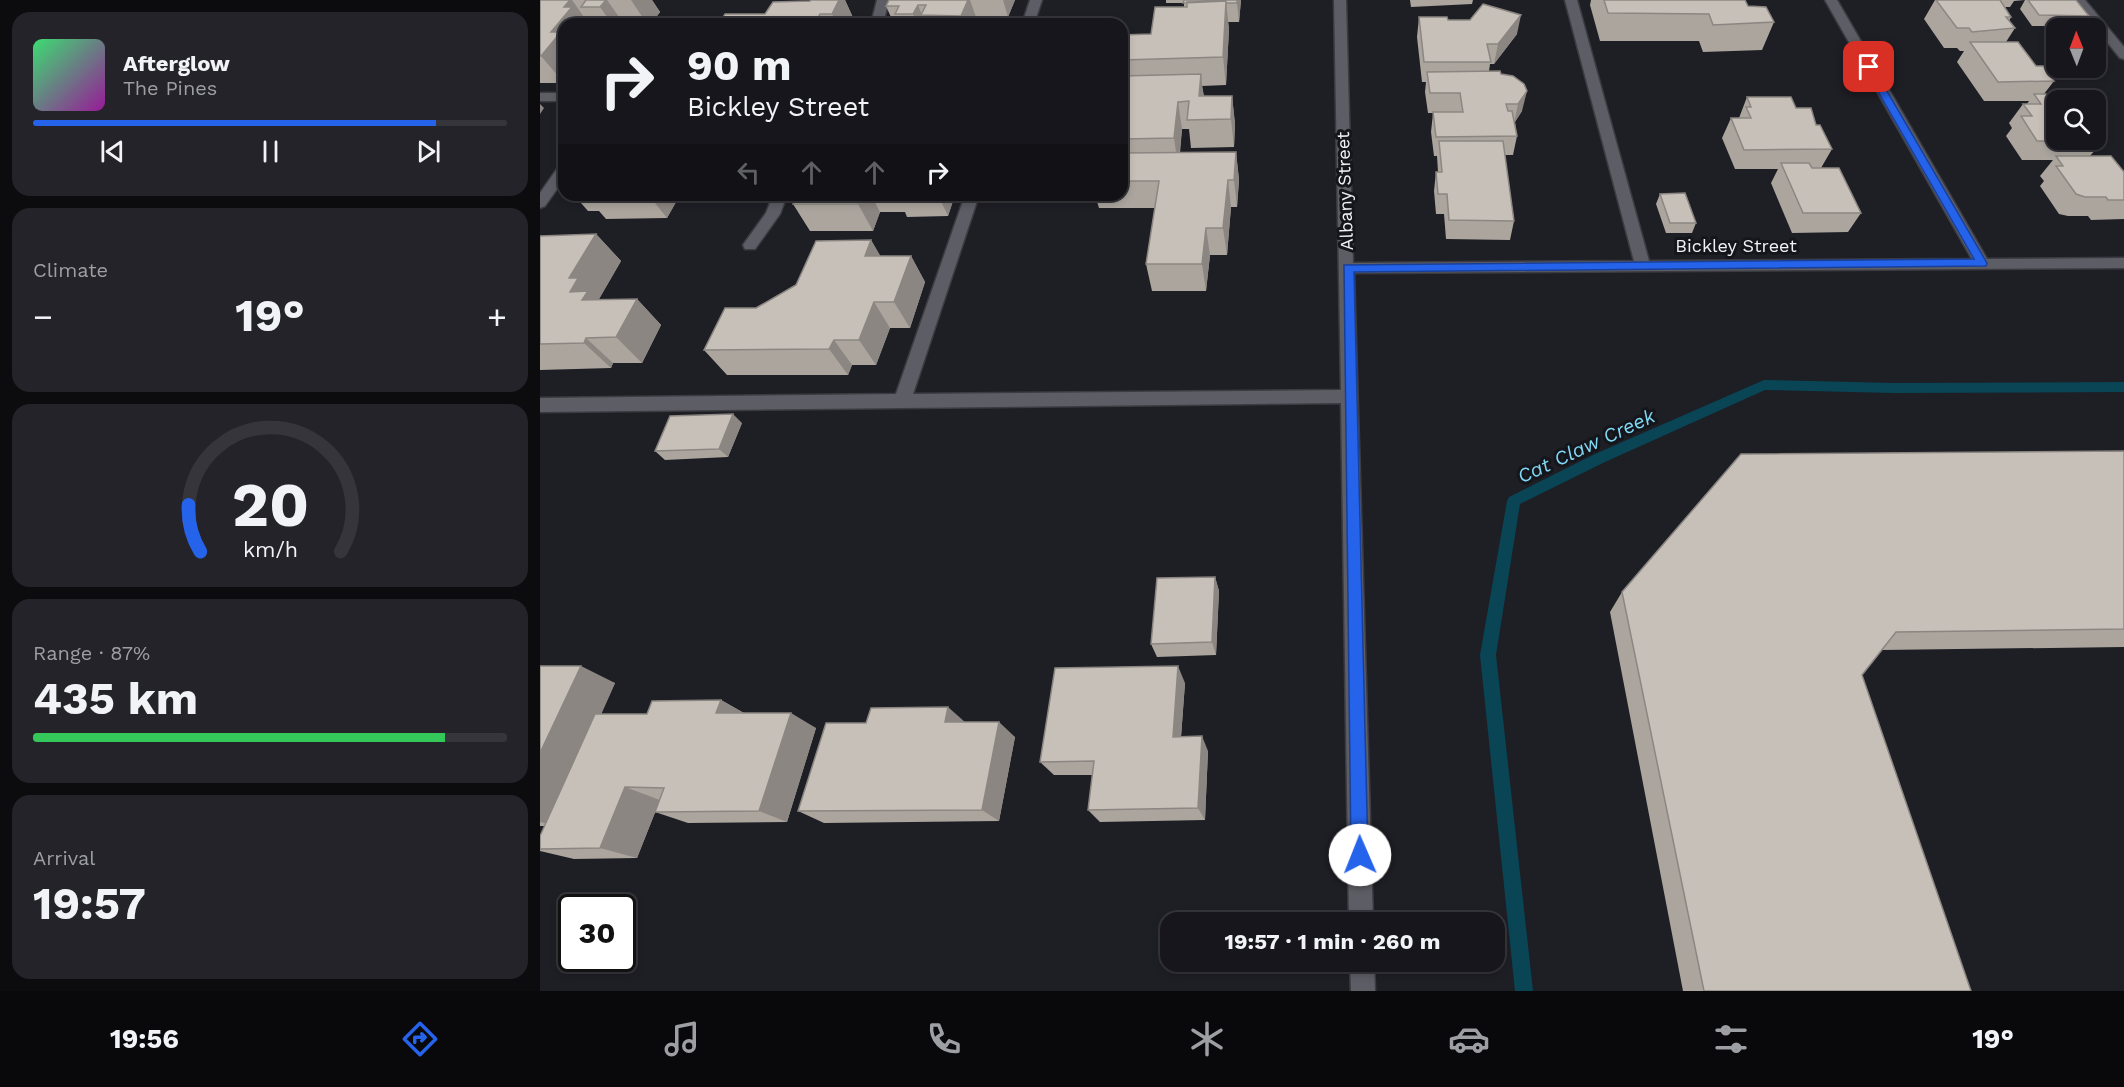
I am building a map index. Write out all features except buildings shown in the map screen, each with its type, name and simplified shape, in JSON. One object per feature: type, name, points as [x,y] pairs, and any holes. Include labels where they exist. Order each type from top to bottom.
[{"type":"street","points":[[878,18],[883,0]]},
{"type":"street","points":[[1030,18],[1036,0]]},
{"type":"street","name":"Albany Street","points":[[1340,0],[1348,268],[1361,912]]},
{"type":"street","points":[[1571,0],[1643,266]]},
{"type":"street","points":[[1831,0],[1982,263]]},
{"type":"street","points":[[2079,0],[2124,55]]},
{"type":"street","points":[[540,97],[558,97]]},
{"type":"street","points":[[540,203],[558,178]]},
{"type":"street","points":[[750,245],[773,214],[778,201]]},
{"type":"street","points":[[902,401],[970,201]]},
{"type":"street","name":"Bickley Street","points":[[1348,268],[2124,263]]},
{"type":"street","points":[[540,405],[1350,396]]},
{"type":"street","points":[[1362,972],[1363,991]]},
{"type":"waterway","name":"Cat Claw Creek","points":[[1524,991],[1488,655],[1514,501],[1600,458],[1764,385],[1894,388],[2124,387]]},
{"type":"route","points":[[1360,855],[1348,268],[1982,263],[1869,67]]}]
